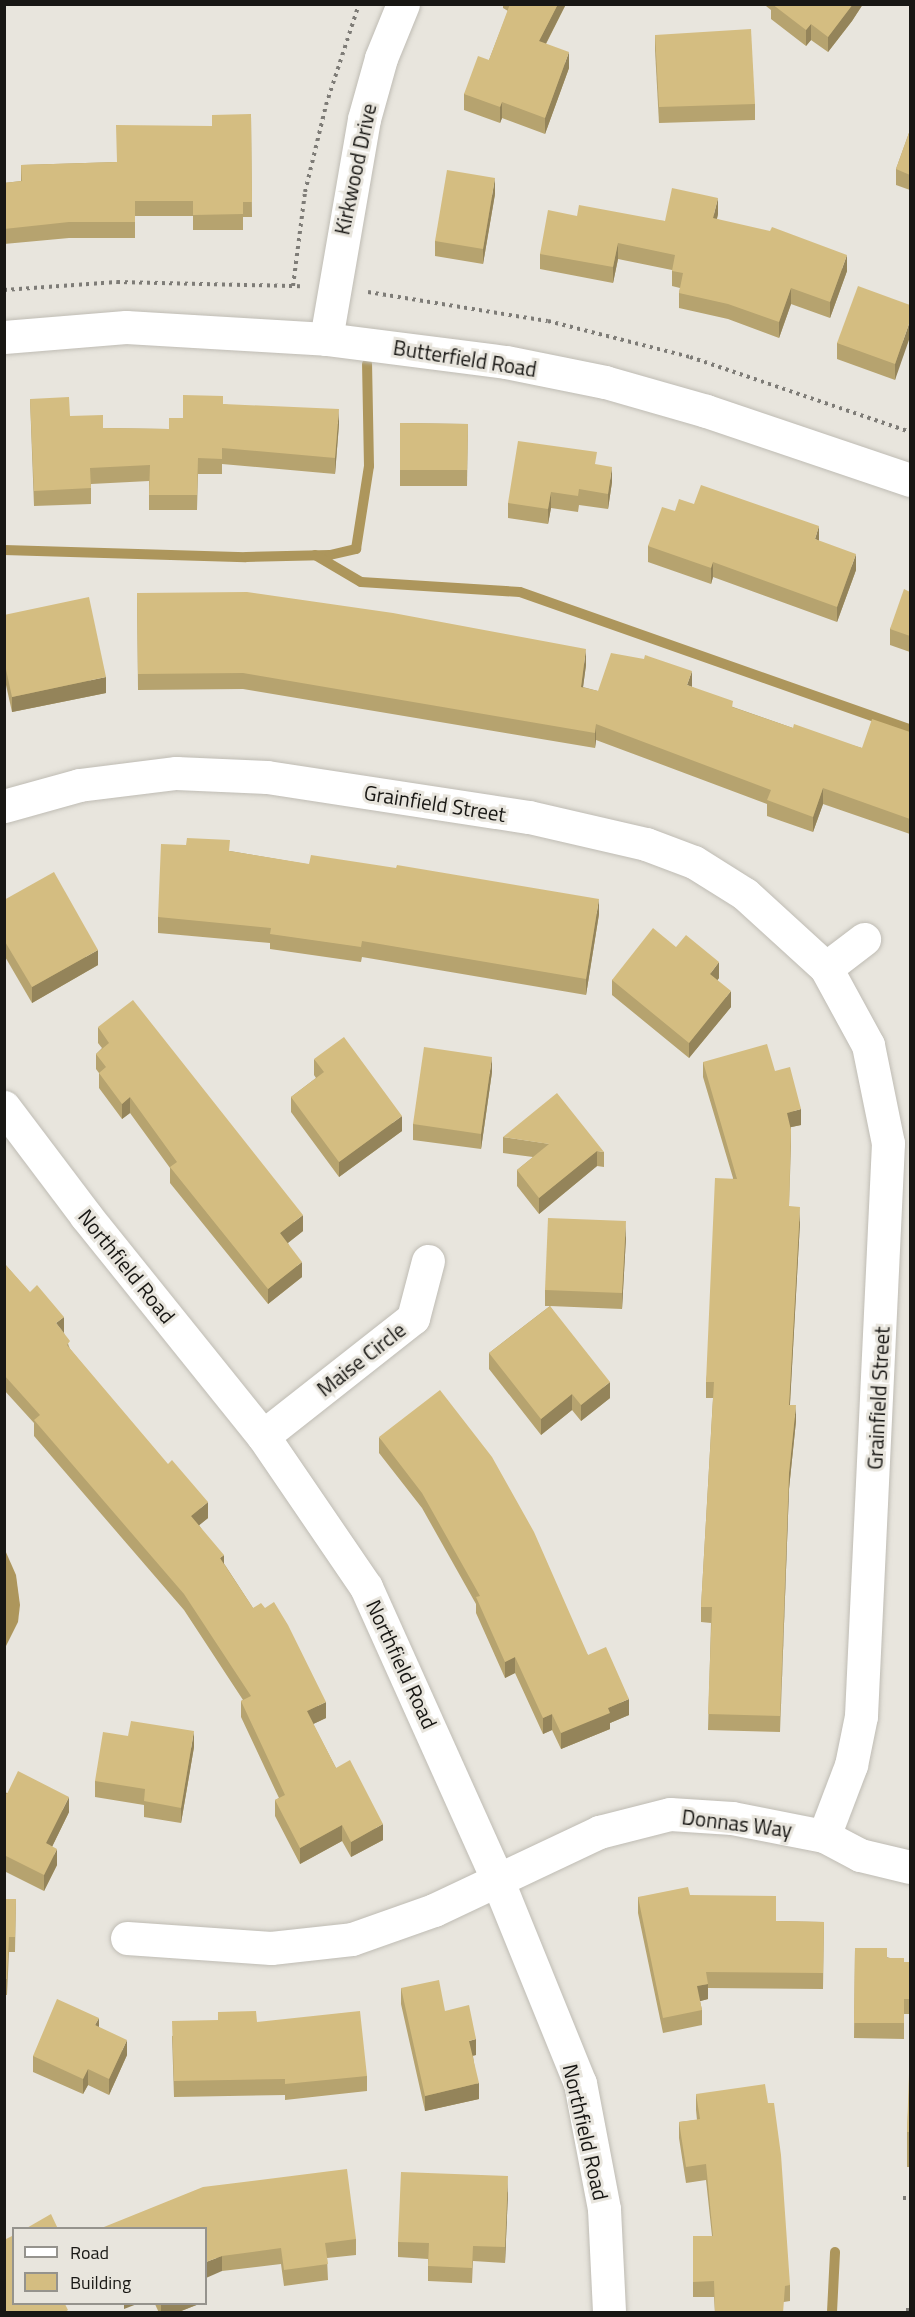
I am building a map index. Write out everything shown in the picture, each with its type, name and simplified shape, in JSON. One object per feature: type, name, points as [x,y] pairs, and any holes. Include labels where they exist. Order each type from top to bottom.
[{"type":"street","name":"Kirkwood Drive","points":[[326,339],[364,119],[381,58],[403,4]]},
{"type":"street","name":"Butterfield Road","points":[[4,337],[126,327],[326,339],[506,362],[605,382],[706,411],[910,480]]},
{"type":"street","name":"Grainfield Street","points":[[4,806],[79,785],[176,773],[267,777],[529,817],[646,844],[694,862],[745,894],[826,968],[868,1045],[888,1143],[862,1705],[851,1765],[824,1836]]},
{"type":"street","points":[[826,968],[864,939]]},
{"type":"street","name":"Northfield Road","points":[[4,1107],[86,1216],[263,1436],[366,1587],[497,1879],[580,2083],[604,2209],[609,2313]]},
{"type":"street","name":"Maise Circle","points":[[263,1436],[413,1318],[428,1261]]},
{"type":"street","name":"Donnas Way","points":[[127,1938],[271,1948],[352,1939],[434,1910],[600,1832],[670,1814],[732,1818],[824,1836],[860,1856],[910,1868]]},
{"type":"path","points":[[293,286],[310,170],[326,105],[359,4]]},
{"type":"path","points":[[903,2198],[910,2198]]},
{"type":"shaded area","points":[[5,1550],[16,1575],[20,1605],[18,1622],[5,1648]]},
{"type":"building","points":[[510,4],[558,4],[539,41],[569,52],[545,118],[502,102],[500,107],[464,94],[478,56],[489,60]]},
{"type":"building","points":[[772,4],[853,4],[828,37],[811,24],[806,30]]},
{"type":"building","points":[[751,29],[755,104],[659,107],[655,35]]},
{"type":"building","points":[[251,114],[252,202],[243,202],[243,214],[193,215],[193,201],[135,201],[135,222],[69,222],[4,229],[4,183],[22,181],[21,165],[117,162],[116,125],[212,126],[212,115]]},
{"type":"building","points":[[910,130],[910,175],[896,169]]},
{"type":"building","points":[[447,170],[495,178],[483,249],[435,241]]},
{"type":"building","points":[[672,188],[718,198],[713,218],[770,231],[772,227],[847,255],[830,302],[791,288],[779,322],[728,304],[679,293],[683,273],[672,271],[675,255],[618,243],[613,267],[540,254],[548,210],[577,216],[579,205],[665,221]]},
{"type":"building","points":[[858,286],[910,305],[910,321],[895,364],[837,343]]},
{"type":"building","points":[[183,395],[223,396],[223,404],[339,409],[335,458],[222,448],[222,459],[198,458],[197,495],[149,495],[150,465],[90,468],[91,488],[34,491],[30,399],[69,397],[70,416],[103,415],[103,428],[169,429],[169,418],[183,418]]},
{"type":"building","points":[[400,423],[468,424],[467,470],[400,470]]},
{"type":"building","points":[[518,441],[597,452],[595,464],[612,467],[608,494],[579,489],[578,496],[551,492],[548,509],[508,503]]},
{"type":"building","points":[[701,485],[819,526],[815,539],[856,554],[837,607],[713,562],[711,568],[648,546],[662,507],[675,511],[679,499],[694,504]]},
{"type":"building","points":[[904,589],[910,592],[910,636],[890,629]]},
{"type":"building","points":[[247,592],[393,613],[586,649],[581,687],[598,691],[611,653],[644,659],[645,655],[692,671],[687,685],[733,701],[732,707],[793,728],[794,724],[862,748],[872,719],[910,732],[910,819],[823,788],[813,817],[767,800],[771,790],[596,724],[595,733],[243,673],[138,674],[137,593]]},
{"type":"building","points":[[89,597],[106,677],[12,697],[4,660],[4,615]]},
{"type":"building","points":[[187,838],[230,840],[229,851],[309,864],[311,855],[396,868],[397,865],[599,899],[586,979],[362,941],[361,947],[270,934],[271,928],[158,917],[161,844],[186,845]]},
{"type":"building","points":[[54,872],[98,950],[32,987],[4,940],[4,900]]},
{"type":"building","points":[[653,928],[676,947],[686,935],[719,962],[710,974],[731,991],[689,1043],[612,980]]},
{"type":"building","points":[[133,1000],[303,1215],[280,1233],[302,1262],[268,1289],[170,1167],[177,1162],[130,1097],[122,1104],[99,1073],[106,1067],[96,1054],[109,1043],[98,1027]]},
{"type":"building","points":[[344,1037],[402,1116],[339,1162],[291,1097],[324,1072],[314,1059]]},
{"type":"building","points":[[767,1044],[775,1071],[790,1067],[801,1109],[787,1113],[791,1130],[789,1206],[800,1207],[789,1405],[796,1405],[789,1473],[780,1716],[708,1714],[712,1607],[701,1607],[714,1382],[706,1382],[715,1178],[737,1179],[703,1062]]},
{"type":"building","points":[[424,1047],[492,1057],[481,1134],[413,1124]]},
{"type":"building","points":[[557,1093],[604,1152],[597,1151],[539,1198],[517,1170],[549,1144],[503,1137]]},
{"type":"building","points":[[548,1218],[626,1221],[622,1293],[545,1290]]},
{"type":"building","points":[[4,1263],[30,1292],[37,1285],[64,1317],[56,1323],[70,1341],[67,1345],[168,1464],[172,1460],[208,1502],[191,1516],[224,1555],[220,1558],[253,1608],[261,1603],[265,1608],[274,1602],[288,1625],[326,1702],[307,1711],[336,1768],[350,1760],[383,1824],[351,1842],[342,1825],[300,1848],[275,1800],[285,1795],[241,1701],[251,1696],[184,1594],[34,1420],[40,1415],[4,1375]]},
{"type":"building","points":[[550,1306],[610,1382],[581,1405],[572,1394],[541,1419],[489,1353]]},
{"type":"building","points":[[440,1390],[492,1457],[534,1532],[588,1655],[606,1647],[629,1699],[608,1708],[610,1713],[561,1733],[552,1714],[543,1718],[515,1657],[505,1662],[476,1597],[480,1596],[422,1493],[379,1437]]},
{"type":"building","points":[[131,1721],[194,1731],[181,1808],[144,1801],[145,1789],[95,1781],[103,1732],[128,1736]]},
{"type":"building","points":[[18,1771],[69,1797],[46,1843],[57,1849],[44,1875],[4,1855],[4,1792],[7,1794]]},
{"type":"building","points":[[688,1887],[690,1895],[776,1896],[776,1921],[824,1922],[823,1973],[706,1972],[708,1984],[697,1986],[702,2010],[663,2018],[638,1897]]},
{"type":"building","points":[[4,1899],[16,1899],[15,1937],[9,1937],[7,1979],[4,1979]]},
{"type":"building","points":[[855,1948],[887,1948],[887,1958],[904,1958],[904,1962],[910,1962],[910,1999],[904,1999],[904,2023],[854,2023]]},
{"type":"building","points":[[439,1980],[445,2011],[469,2005],[476,2039],[469,2041],[479,2083],[425,2096],[401,1988]]},
{"type":"building","points":[[57,1999],[99,2018],[95,2025],[127,2040],[109,2079],[88,2069],[83,2079],[33,2056]]},
{"type":"building","points":[[256,2011],[257,2022],[360,2011],[367,2076],[285,2084],[285,2079],[174,2081],[172,2021],[218,2020],[218,2012]]},
{"type":"building","points":[[909,2074],[910,2132],[907,2132]]},
{"type":"building","points":[[765,2084],[768,2103],[774,2103],[781,2155],[790,2285],[785,2286],[783,2313],[715,2313],[714,2281],[693,2282],[693,2236],[713,2236],[706,2164],[686,2167],[679,2122],[700,2119],[696,2094]]},
{"type":"building","points":[[347,2169],[356,2239],[325,2243],[328,2264],[284,2270],[281,2248],[222,2256],[207,2262],[207,2227],[104,2227],[203,2187]]},
{"type":"building","points":[[401,2172],[508,2176],[505,2247],[473,2246],[472,2268],[428,2266],[429,2243],[398,2242]]},
{"type":"building","points":[[51,2214],[57,2227],[28,2227]]},
{"type":"building","points":[[12,2236],[12,2305],[66,2305],[68,2310],[64,2313],[4,2313],[4,2240]]},
{"type":"waterway","points":[[4,550],[246,557],[330,555],[356,549],[369,466],[367,364]]},
{"type":"waterway","points":[[315,555],[361,582],[520,592],[910,729]]},
{"type":"waterway","points":[[832,2312],[835,2252]]}]
